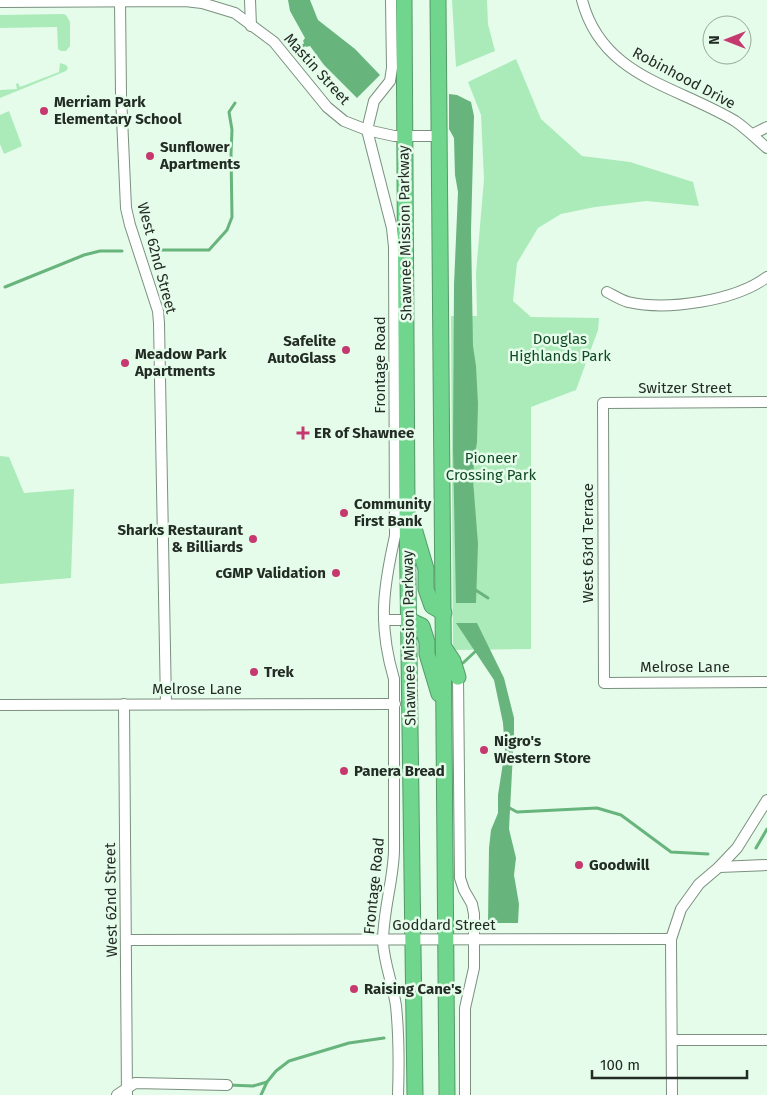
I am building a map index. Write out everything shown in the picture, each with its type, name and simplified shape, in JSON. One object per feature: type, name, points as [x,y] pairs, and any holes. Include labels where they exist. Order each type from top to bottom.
[{"type":"highway","name":"Shawnee Mission Parkway","points":[[404,0],[407,508],[415,1095]]},
{"type":"highway","points":[[438,0],[447,1095]]},
{"type":"highway","points":[[407,508],[426,569],[426,589],[432,606],[444,613]]},
{"type":"highway","points":[[409,620],[422,626],[427,642],[427,654],[444,712]]},
{"type":"highway","points":[[444,647],[453,661],[458,677]]},
{"type":"street","name":"Mastin Street","points":[[0,2],[74,0],[176,1],[202,3],[235,13],[274,42],[327,107],[344,121],[367,130],[394,136],[440,136]]},
{"type":"street","points":[[250,0],[251,26]]},
{"type":"street","name":"Frontage Road","points":[[391,0],[392,68],[390,81],[374,101],[367,130],[392,228],[394,247],[395,536],[386,580],[384,620],[387,655],[394,679],[394,870],[384,917],[383,940],[384,956],[396,1006],[398,1095]]},
{"type":"street","name":"Robinhood Drive","points":[[582,0],[596,35],[615,57],[630,69],[705,105],[735,122],[753,134],[767,148]]},
{"type":"street","name":"West 62nd Street","points":[[120,1],[121,95],[126,208],[130,226],[158,311],[159,323],[166,704]]},
{"type":"street","points":[[753,134],[767,127]]},
{"type":"street","points":[[607,292],[626,302],[644,304],[701,302],[756,285],[767,277]]},
{"type":"street","name":"Switzer Street","points":[[603,404],[767,402]]},
{"type":"street","name":"West 63rd Terrace","points":[[603,404],[604,683]]},
{"type":"street","points":[[384,620],[409,620]]},
{"type":"street","points":[[458,677],[460,878],[473,909],[474,940],[474,968],[465,1008],[465,1095]]},
{"type":"street","name":"Melrose Lane","points":[[604,683],[767,682]]},
{"type":"street","name":"West 62nd Street","points":[[124,704],[127,1092]]},
{"type":"street","name":"Melrose Lane","points":[[0,705],[395,704]]},
{"type":"street","points":[[672,1095],[671,939],[680,909],[699,884],[720,867],[737,848],[767,800]]},
{"type":"street","points":[[720,867],[767,865]]},
{"type":"street","name":"Goddard Street","points":[[127,940],[671,939]]},
{"type":"street","points":[[672,1040],[767,1040]]},
{"type":"street","points":[[117,1095],[127,1092],[135,1084],[227,1084]]},
{"type":"green space","points":[[452,0],[487,0],[488,24],[495,51],[456,67]]},
{"type":"green space","points":[[0,15],[66,15],[70,22],[70,46],[66,51],[58,49],[57,27],[0,28]]},
{"type":"green space","points":[[516,59],[541,119],[582,156],[630,162],[693,182],[699,206],[646,201],[595,207],[561,214],[538,228],[517,263],[513,301],[531,317],[599,318],[598,330],[576,390],[531,407],[531,649],[453,650],[451,316],[477,316],[476,273],[484,179],[481,115],[468,82]]},
{"type":"green space","points":[[60,63],[66,65],[68,68],[66,71],[0,98],[0,90],[17,89],[16,84],[18,83],[20,87],[59,72]]},
{"type":"green space","points":[[9,111],[22,146],[4,154],[0,144],[0,115]]},
{"type":"green space","points":[[0,456],[9,457],[24,493],[74,489],[71,578],[0,584]]},
{"type":"shaded area","points":[[288,0],[310,0],[318,20],[355,49],[380,75],[357,98],[324,65],[310,46],[306,47],[303,41],[305,38],[290,11]]},
{"type":"shaded area","points":[[449,94],[457,95],[471,102],[474,116],[471,231],[473,346],[478,404],[473,480],[478,544],[476,603],[456,603],[453,448],[454,285],[458,192],[455,175],[454,138],[449,129]]},
{"type":"shaded area","points":[[456,623],[477,623],[504,678],[514,718],[509,829],[516,858],[514,875],[519,904],[518,923],[488,923],[489,848],[491,830],[498,813],[498,795],[505,750],[503,723],[494,680]]},
{"type":"waterway","points":[[300,48],[307,43]]},
{"type":"waterway","points":[[153,250],[209,250],[227,230],[232,217],[232,130],[229,112],[235,103]]},
{"type":"waterway","points":[[5,287],[84,255],[100,251],[122,251]]},
{"type":"waterway","points":[[474,589],[488,598]]},
{"type":"waterway","points":[[463,663],[479,648]]},
{"type":"waterway","points":[[506,806],[517,812],[597,808],[621,815],[671,852],[708,854]]},
{"type":"waterway","points":[[756,848],[767,829]]},
{"type":"waterway","points":[[261,1095],[267,1082],[276,1071],[289,1061],[349,1043],[384,1038]]},
{"type":"waterway","points":[[228,1085],[253,1086],[267,1082]]},
{"type":"place","name":"Merriam Park Elementary School","points":[[44,111]]},
{"type":"place","name":"Sunflower Apartments","points":[[150,156]]},
{"type":"place","name":"Safelite AutoGlass","points":[[346,350]]},
{"type":"place","name":"Meadow Park Apartments","points":[[125,363]]},
{"type":"place","name":"ER of Shawnee","points":[[303,433]]},
{"type":"place","name":"Community First Bank","points":[[344,513]]},
{"type":"place","name":"Sharks Restaurant & Billiards","points":[[253,539]]},
{"type":"place","name":"cGMP Validation","points":[[336,573]]},
{"type":"place","name":"Trek","points":[[254,672]]},
{"type":"place","name":"Nigro's Western Store","points":[[484,750]]},
{"type":"place","name":"Panera Bread","points":[[344,771]]},
{"type":"place","name":"Goodwill","points":[[579,865]]},
{"type":"place","name":"Raising Cane's","points":[[354,989]]},
{"type":"park label","name":"Douglas Highlands Park","points":[[560,348]]},
{"type":"park label","name":"Pioneer Crossing Park","points":[[491,466]]}]
